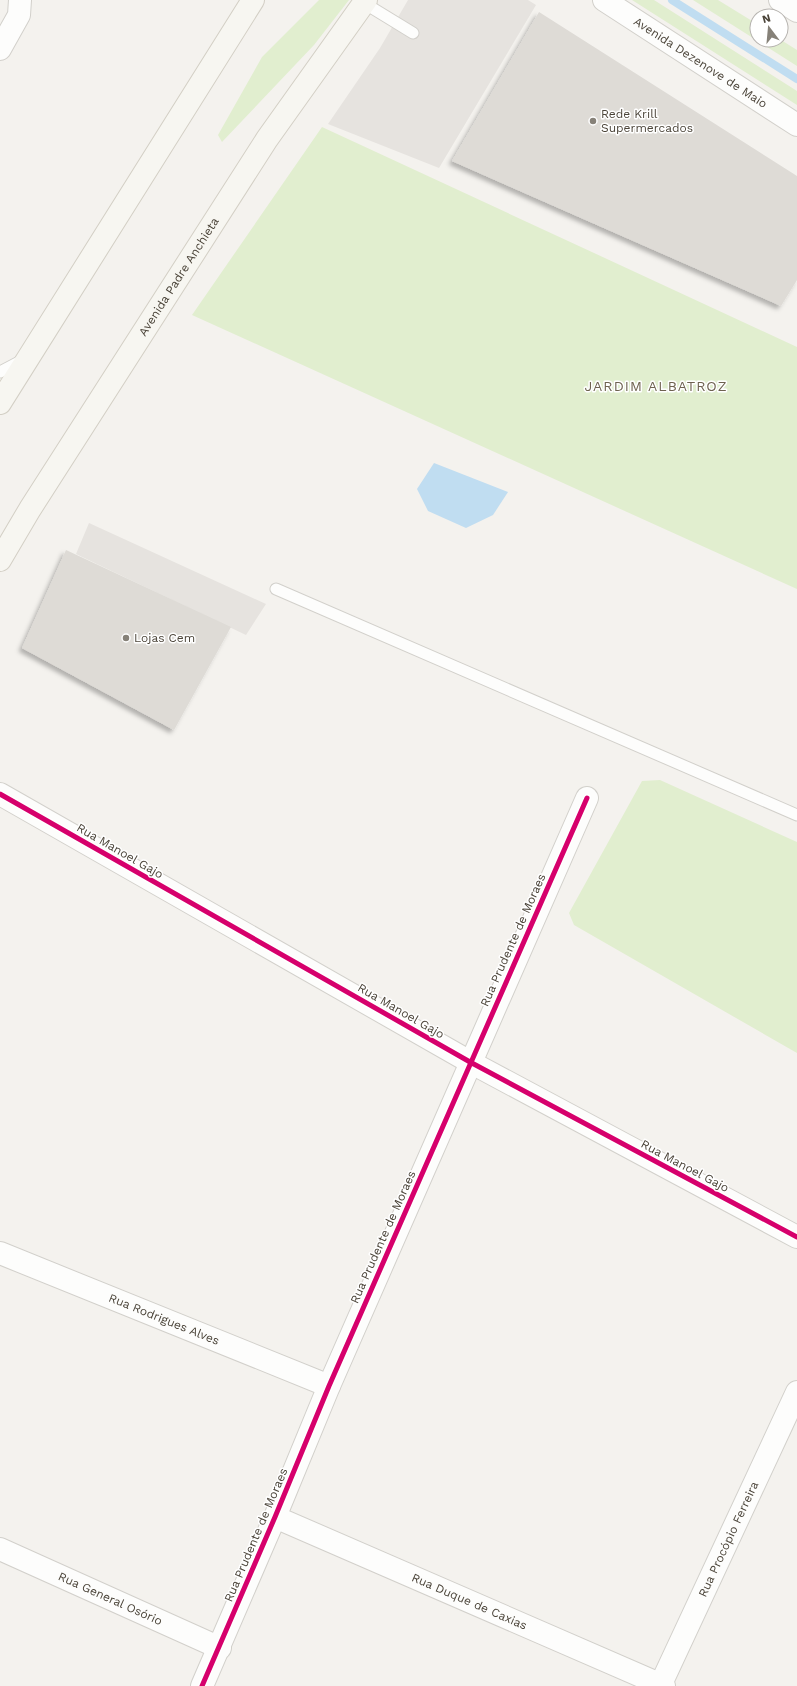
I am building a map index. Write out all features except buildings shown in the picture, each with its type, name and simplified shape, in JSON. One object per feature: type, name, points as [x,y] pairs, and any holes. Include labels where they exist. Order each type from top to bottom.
[{"type":"main road","points":[[0,403],[253,0]]},
{"type":"main road","name":"Avenida Padre Anchieta","points":[[0,560],[30,509],[268,139],[365,2]]},
{"type":"street","points":[[0,49],[19,15],[20,0]]},
{"type":"street","name":"Avenida Dezenove de Maio","points":[[604,0],[797,125]]},
{"type":"street","points":[[780,0],[797,11]]},
{"type":"street","name":"Rua Manoel Gajo","points":[[0,794],[470,1062],[797,1237]]},
{"type":"street","name":"Rua Prudente de Moraes","points":[[202,1686],[220,1648],[329,1386],[587,798]]},
{"type":"street","name":"Rua Rodrigues Alves","points":[[0,1254],[329,1386]]},
{"type":"street","name":"Rua Procópio Ferreira","points":[[661,1686],[797,1392]]},
{"type":"street","name":"Rua Duque de Caxias","points":[[275,1517],[661,1686]]},
{"type":"street","name":"Rua General Osório","points":[[0,1549],[220,1648]]},
{"type":"lane","points":[[365,2],[412,33]]},
{"type":"lane","points":[[0,372],[28,357]]},
{"type":"lane","points":[[276,589],[797,815]]},
{"type":"green space","points":[[319,0],[349,0],[314,45],[222,142],[218,135],[262,57]]},
{"type":"green space","points":[[632,0],[654,0],[797,91],[797,105]]},
{"type":"green space","points":[[693,0],[718,0],[749,19],[749,36]]},
{"type":"green space","points":[[789,45],[797,50],[797,66],[769,48],[789,48]]},
{"type":"green space","points":[[322,127],[797,347],[797,589],[192,315]]},
{"type":"green space","points":[[660,780],[797,842],[797,1053],[574,925],[569,913],[642,781]]},
{"type":"shaded area","points":[[408,0],[528,0],[536,5],[439,168],[328,124],[380,48]]},
{"type":"shaded area","points":[[89,523],[266,604],[246,635],[76,554]]},
{"type":"water","points":[[434,463],[508,492],[493,515],[466,528],[428,511],[417,489]]},
{"type":"waterway","points":[[672,0],[797,79]]},
{"type":"cycle path","points":[[0,794],[470,1062],[797,1237]]},
{"type":"cycle path","points":[[202,1686],[275,1517],[329,1386],[587,798]]},
{"type":"place","name":"Rede Krill Supermercados","points":[[593,121]]},
{"type":"place","name":"Lojas Cem","points":[[126,638]]},
{"type":"district","name":"JARDIM ALBATROZ","points":[[656,386]]}]
